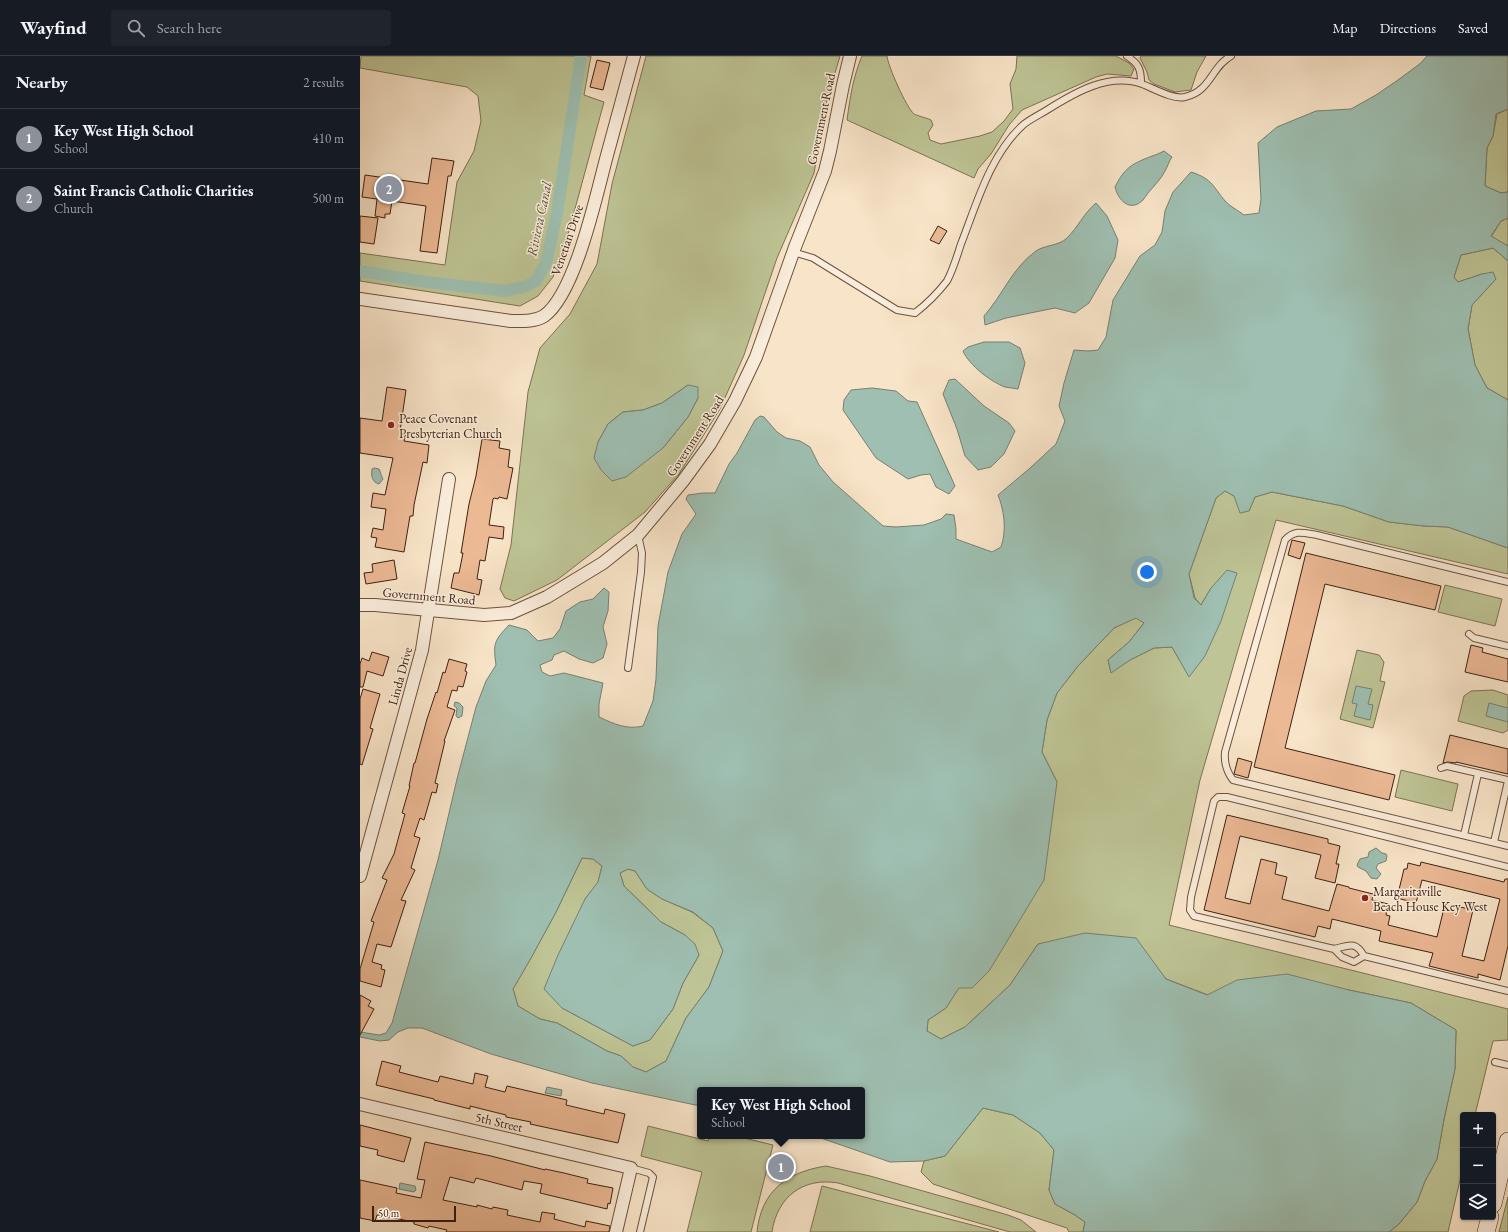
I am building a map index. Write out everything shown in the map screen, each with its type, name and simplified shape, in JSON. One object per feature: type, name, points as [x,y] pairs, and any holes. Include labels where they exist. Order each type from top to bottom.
[{"type":"main road","points":[[1496,1191],[1508,1141]]},
{"type":"main road","points":[[1486,1232],[1489,1220]]},
{"type":"street","name":"Venetian Drive","points":[[360,299],[511,321],[531,321],[543,316],[552,308],[564,290],[575,267],[594,204],[634,56]]},
{"type":"street","name":"Government Road","points":[[360,605],[484,616],[511,612],[547,597],[603,563],[638,535],[673,494],[710,444],[735,401],[756,357],[793,252],[825,171],[850,56]]},
{"type":"street","name":"Linda Drive","points":[[360,876],[422,650],[450,479]]},
{"type":"street","name":"5th Street","points":[[360,1104],[631,1168]]},
{"type":"street","points":[[616,1232],[631,1168]]},
{"type":"lane","points":[[1127,56],[1137,64],[1141,73],[1141,83]]},
{"type":"lane","points":[[793,252],[813,258],[897,310],[915,313],[932,300],[948,279],[984,183],[1005,147],[1024,124],[1062,101],[1096,84],[1121,80],[1141,83],[1166,94],[1183,98],[1197,92],[1209,81],[1224,60],[1230,56]]},
{"type":"lane","points":[[1508,582],[1318,535],[1299,532],[1290,535],[1285,540],[1225,752],[1228,773],[1234,780],[1508,846]]},
{"type":"lane","points":[[628,668],[641,572],[642,553],[638,535]]},
{"type":"lane","points":[[1469,634],[1474,638],[1508,645]]},
{"type":"lane","points":[[1441,768],[1447,766],[1508,781],[1494,842]]},
{"type":"lane","points":[[1464,835],[1478,774]]},
{"type":"lane","points":[[1364,956],[1361,950],[1356,946],[1348,945],[1334,949],[1194,916],[1190,910],[1191,897],[1214,801],[1218,797],[1227,797],[1508,867]]},
{"type":"lane","points":[[1334,949],[1342,957],[1354,962],[1364,956],[1508,989]]},
{"type":"lane","points":[[1495,1062],[1508,1065]]},
{"type":"lane","points":[[631,1168],[649,1173],[653,1177],[640,1232]]},
{"type":"green space","points":[[361,56],[591,56],[584,95],[604,102],[569,231],[553,277],[538,296],[520,306],[360,281],[360,253],[445,265],[457,182],[474,151],[481,121],[478,96],[467,87],[360,68]]},
{"type":"green space","points":[[646,56],[840,56],[826,104],[814,173],[777,258],[744,355],[720,409],[679,474],[645,512],[557,580],[514,601],[505,598],[500,589],[511,545],[528,392],[540,348],[570,314],[597,264],[612,184]],"holes":[[[688,385],[698,398],[688,417],[663,448],[598,442],[608,424],[623,412],[643,410],[662,403]]]},
{"type":"green space","points":[[862,56],[887,56],[902,95],[911,110],[914,114],[931,120],[933,125],[928,133],[930,140],[941,144],[992,132],[1004,121],[1013,109],[1010,84],[1016,69],[1017,56],[1116,56],[1129,63],[1134,69],[1131,76],[1107,74],[1096,77],[1022,110],[1009,125],[991,154],[978,169],[974,178],[847,120],[854,80]]},
{"type":"green space","points":[[1141,56],[1206,56],[1197,72],[1191,90],[1175,92],[1154,84],[1149,80],[1140,58]]},
{"type":"green space","points":[[1508,109],[1508,192],[1501,193],[1485,186],[1487,148],[1493,136],[1497,114]]},
{"type":"green space","points":[[1508,218],[1508,246],[1491,237],[1501,221]]},
{"type":"green space","points":[[1493,248],[1508,261],[1508,400],[1487,388],[1475,365],[1468,329],[1472,305],[1496,279],[1482,274],[1458,282],[1454,277],[1461,255]]},
{"type":"green space","points":[[1225,491],[1234,496],[1249,511],[1255,497],[1272,492],[1343,506],[1389,522],[1448,527],[1508,548],[1508,574],[1276,520],[1200,780],[1169,925],[1508,1009],[1508,1040],[1493,1041],[1476,1112],[1460,1112],[1460,1180],[1448,1232],[1389,1232],[1399,1224],[1417,1202],[1425,1181],[1437,1159],[1455,1069],[1456,1030],[1411,1003],[1349,990],[1208,995],[1166,979],[1153,963],[1038,944],[1010,985],[965,1027],[941,1039],[927,1031],[928,1020],[946,1008],[959,987],[1057,782],[1042,752],[1047,720],[1057,693],[1078,666],[1114,628],[1137,617],[1144,623],[1129,642],[1108,660],[1111,672],[1130,660],[1154,648],[1172,647],[1189,676],[1211,588],[1201,605],[1195,598],[1189,574],[1216,498]]},
{"type":"green space","points":[[1445,585],[1502,599],[1495,626],[1438,612]]},
{"type":"green space","points":[[1357,650],[1379,655],[1384,662],[1380,681],[1385,682],[1373,728],[1340,719]]},
{"type":"green space","points":[[1493,690],[1508,695],[1508,730],[1503,733],[1458,721],[1464,696],[1471,691]]},
{"type":"green space","points":[[1401,770],[1458,784],[1452,811],[1395,797]]},
{"type":"green space","points":[[582,858],[593,859],[602,866],[598,883],[585,899],[562,1008],[633,1046],[650,1040],[673,1009],[683,983],[699,955],[685,935],[661,922],[624,886],[620,873],[628,869],[635,871],[647,889],[662,899],[692,912],[713,928],[723,951],[709,987],[686,1018],[666,1061],[646,1072],[633,1067],[621,1056],[607,1051],[557,1023],[540,1019],[518,1006],[513,989],[556,912]]},
{"type":"green space","points":[[983,1108],[1013,1115],[1040,1133],[1054,1150],[1049,1190],[1055,1204],[1085,1222],[1083,1232],[1069,1232],[1067,1228],[933,1184],[921,1172],[924,1161],[945,1156]]},
{"type":"green space","points":[[648,1126],[708,1141],[709,1139],[748,1139],[773,1145],[751,1232],[687,1232],[702,1172],[641,1156]]},
{"type":"green space","points":[[826,1166],[870,1176],[1008,1215],[1021,1220],[1036,1232],[1010,1232],[838,1183],[825,1182],[814,1183],[794,1192],[780,1209],[772,1232],[757,1232],[764,1205],[778,1186],[799,1173]]},
{"type":"green space","points":[[822,1186],[999,1232],[810,1232]]},
{"type":"green space","points":[[1508,1197],[1508,1232],[1499,1232]]},
{"type":"shaded area","points":[[1427,56],[1508,56],[1508,109],[1496,114],[1493,136],[1487,148],[1485,186],[1501,193],[1508,192],[1508,218],[1501,221],[1491,236],[1508,246],[1508,261],[1493,248],[1461,255],[1454,277],[1458,282],[1493,272],[1496,279],[1472,305],[1468,329],[1475,365],[1487,388],[1508,400],[1508,548],[1448,527],[1389,522],[1343,506],[1272,492],[1255,497],[1249,511],[1240,513],[1234,496],[1225,491],[1216,498],[1189,574],[1194,598],[1201,605],[1211,588],[1227,570],[1237,573],[1221,621],[1205,656],[1189,677],[1172,647],[1154,648],[1130,660],[1111,673],[1108,660],[1129,642],[1144,623],[1136,618],[1114,628],[1078,666],[1057,693],[1047,720],[1042,752],[1057,782],[1044,880],[989,971],[972,988],[959,988],[946,1008],[928,1020],[927,1031],[941,1039],[965,1027],[1010,985],[1038,944],[1085,933],[1136,938],[1166,979],[1207,995],[1237,980],[1287,974],[1349,990],[1411,1003],[1456,1030],[1455,1069],[1437,1159],[1425,1181],[1417,1202],[1399,1224],[1389,1232],[1083,1232],[1085,1222],[1055,1204],[1049,1190],[1054,1150],[1040,1133],[1013,1115],[983,1108],[945,1156],[924,1161],[890,1162],[824,1139],[865,1139],[865,1087],[697,1087],[697,1105],[592,1083],[491,1054],[422,1028],[408,1028],[398,1032],[389,1040],[380,1041],[360,1037],[360,1032],[379,1035],[386,1033],[392,1023],[438,860],[476,707],[486,681],[496,665],[496,643],[500,635],[509,625],[527,630],[538,641],[553,638],[560,629],[566,611],[580,602],[593,599],[604,588],[609,592],[608,611],[603,627],[607,644],[603,658],[593,663],[579,659],[564,651],[554,655],[552,660],[540,665],[542,672],[550,676],[564,673],[603,683],[599,704],[599,717],[626,727],[643,726],[653,701],[656,679],[658,626],[668,572],[682,534],[696,514],[686,499],[688,495],[715,493],[729,464],[737,453],[755,420],[760,416],[764,417],[777,432],[786,438],[800,441],[810,447],[819,465],[833,482],[883,526],[896,527],[924,525],[941,519],[946,514],[954,515],[956,539],[992,552],[1001,547],[1004,534],[1004,520],[998,495],[1056,444],[1065,421],[1059,406],[1074,350],[1098,350],[1106,337],[1113,300],[1140,256],[1155,245],[1162,232],[1165,211],[1173,192],[1191,172],[1208,181],[1230,206],[1244,215],[1259,213],[1261,199],[1258,143],[1277,127],[1316,111],[1351,109],[1376,95],[1421,63]],"holes":[[[582,858],[593,859],[602,866],[598,882],[585,899],[558,955],[544,989],[562,1008],[633,1046],[650,1040],[673,1009],[683,983],[699,955],[695,944],[685,935],[661,922],[624,886],[620,873],[628,869],[635,871],[647,889],[662,899],[693,912],[713,928],[723,951],[709,987],[686,1018],[666,1061],[646,1072],[633,1067],[621,1056],[607,1051],[557,1023],[540,1019],[518,1006],[513,989],[556,912]]]},
{"type":"shaded area","points":[[1164,151],[1172,157],[1159,180],[1144,199],[1138,204],[1129,205],[1125,203],[1119,196],[1115,187],[1122,175],[1134,164]]},
{"type":"shaded area","points":[[1096,203],[1107,216],[1118,240],[1115,258],[1089,303],[1075,313],[1055,308],[1006,318],[985,325],[984,316],[1021,265],[1039,249],[1064,241]]},
{"type":"shaded area","points":[[984,342],[1009,342],[1020,348],[1025,363],[1018,389],[999,385],[970,362],[963,351],[968,347]]},
{"type":"shaded area","points":[[955,379],[984,406],[1009,423],[1015,431],[1004,454],[991,467],[978,470],[965,456],[957,429],[943,394],[949,380]]},
{"type":"shaded area","points":[[688,385],[698,387],[698,398],[688,417],[663,448],[626,477],[612,481],[601,470],[594,458],[598,442],[608,424],[623,412],[643,410],[662,403]]},
{"type":"shaded area","points":[[872,388],[896,391],[908,401],[917,402],[955,486],[949,494],[936,487],[930,474],[908,479],[876,458],[843,410],[844,400],[851,390]]},
{"type":"shaded area","points":[[372,469],[379,469],[383,479],[379,484],[372,478]]},
{"type":"shaded area","points":[[1356,686],[1372,689],[1368,704],[1373,705],[1370,720],[1354,716],[1357,704],[1352,703]]},
{"type":"shaded area","points":[[455,702],[459,703],[463,707],[462,716],[458,718],[456,716],[457,708],[454,706]]},
{"type":"shaded area","points":[[1489,703],[1508,708],[1508,722],[1486,716]]},
{"type":"shaded area","points":[[1376,848],[1387,856],[1386,861],[1378,864],[1376,868],[1381,874],[1377,879],[1371,878],[1366,871],[1357,865],[1360,859],[1368,857],[1369,852]]},
{"type":"shaded area","points":[[547,1087],[562,1090],[561,1096],[545,1093]]},
{"type":"shaded area","points":[[400,1183],[415,1186],[416,1190],[414,1192],[399,1189]]},
{"type":"building","points":[[597,60],[610,63],[603,90],[590,87]]},
{"type":"building","points":[[432,158],[454,161],[451,176],[448,176],[437,253],[420,251],[426,206],[392,201],[390,214],[385,214],[385,218],[375,216],[377,199],[362,197],[365,175],[428,184]]},
{"type":"building","points":[[360,216],[378,218],[374,244],[360,242]]},
{"type":"building","points":[[938,226],[947,231],[939,244],[930,240]]},
{"type":"building","points":[[387,387],[406,390],[400,431],[406,432],[404,441],[429,445],[427,463],[423,462],[413,516],[410,516],[404,552],[375,547],[377,538],[371,537],[373,528],[383,530],[386,509],[371,507],[373,493],[385,495],[393,458],[360,453],[360,418],[382,421]]},
{"type":"building","points":[[482,439],[500,441],[499,448],[510,450],[508,467],[513,468],[507,499],[499,497],[498,499],[493,499],[489,525],[504,527],[503,539],[489,537],[485,561],[480,560],[477,579],[482,580],[479,595],[451,588],[454,573],[459,573],[469,504],[476,476]]},
{"type":"building","points":[[1292,540],[1305,543],[1300,559],[1288,555]]},
{"type":"building","points":[[1306,553],[1441,586],[1435,610],[1325,584],[1285,748],[1395,775],[1389,800],[1254,767]]},
{"type":"building","points":[[394,560],[397,579],[366,584],[364,573],[373,572],[372,564]]},
{"type":"building","points":[[1471,645],[1483,648],[1482,652],[1508,659],[1508,682],[1465,672]]},
{"type":"building","points":[[372,652],[389,657],[383,676],[367,671],[363,687],[360,687],[360,664],[362,658],[369,661]]},
{"type":"building","points":[[449,659],[467,664],[465,671],[467,672],[463,687],[458,686],[457,691],[452,690],[447,707],[455,710],[444,741],[435,783],[438,784],[436,793],[432,792],[424,820],[420,818],[414,836],[420,838],[411,868],[415,870],[401,900],[406,901],[391,947],[377,944],[372,962],[382,965],[381,969],[385,970],[381,987],[360,981],[360,969],[374,922],[371,921],[387,880],[382,878],[394,854],[405,814],[402,813],[410,786],[414,763],[436,692],[437,693],[443,672],[445,673]]},
{"type":"building","points":[[363,689],[380,694],[370,728],[373,729],[362,765],[360,764],[360,699]]},
{"type":"building","points":[[1450,735],[1508,749],[1508,774],[1456,762],[1443,763]]},
{"type":"building","points":[[1238,758],[1252,762],[1248,778],[1234,774]]},
{"type":"building","points":[[1227,815],[1328,839],[1328,843],[1340,846],[1336,864],[1339,864],[1335,883],[1315,878],[1321,855],[1240,836],[1225,898],[1250,904],[1261,859],[1277,863],[1275,874],[1287,877],[1282,899],[1329,911],[1337,884],[1373,894],[1372,900],[1388,904],[1386,915],[1390,916],[1388,925],[1437,937],[1444,908],[1455,910],[1456,906],[1473,910],[1462,956],[1484,961],[1500,899],[1422,880],[1416,903],[1397,898],[1404,869],[1407,869],[1408,863],[1420,866],[1421,862],[1504,882],[1505,879],[1508,879],[1508,946],[1500,980],[1478,974],[1478,978],[1429,966],[1433,953],[1379,941],[1381,931],[1332,919],[1330,929],[1318,926],[1315,937],[1204,910]]},
{"type":"building","points":[[360,995],[371,1001],[368,1006],[374,1009],[360,1035]]},
{"type":"building","points":[[382,1061],[401,1066],[399,1072],[438,1082],[440,1076],[473,1084],[475,1073],[488,1076],[485,1087],[505,1092],[507,1086],[567,1100],[566,1105],[604,1114],[605,1109],[625,1114],[618,1143],[530,1124],[531,1122],[506,1117],[506,1115],[470,1106],[470,1109],[376,1085]]},
{"type":"building","points":[[360,1125],[411,1138],[404,1162],[377,1155],[378,1150],[360,1146]]},
{"type":"building","points":[[425,1142],[491,1156],[545,1170],[564,1173],[588,1179],[587,1183],[613,1188],[610,1204],[608,1203],[607,1209],[540,1193],[542,1184],[524,1181],[522,1190],[476,1178],[474,1183],[450,1177],[443,1200],[477,1207],[477,1205],[492,1209],[493,1207],[508,1210],[507,1215],[540,1222],[542,1212],[555,1214],[554,1219],[585,1227],[586,1221],[610,1226],[609,1232],[446,1232],[447,1230],[429,1226],[428,1228],[414,1224],[414,1222],[379,1215],[377,1215],[375,1221],[360,1218],[360,1180],[397,1188],[396,1193],[421,1198],[425,1180],[417,1179]]},
{"type":"waterway","name":"Riviera Canal","points":[[360,271],[426,282],[505,291],[524,287],[536,281],[546,263],[557,213],[581,56]]},
{"type":"place","name":"Saint Francis Catholic Charities","points":[[389,189]]},
{"type":"place","name":"Peace Covenant Presbyterian Church","points":[[391,425]]},
{"type":"place","name":"Margaritaville Beach House Key West","points":[[1365,898]]},
{"type":"place","name":"Key West High School","points":[[781,1167]]}]
